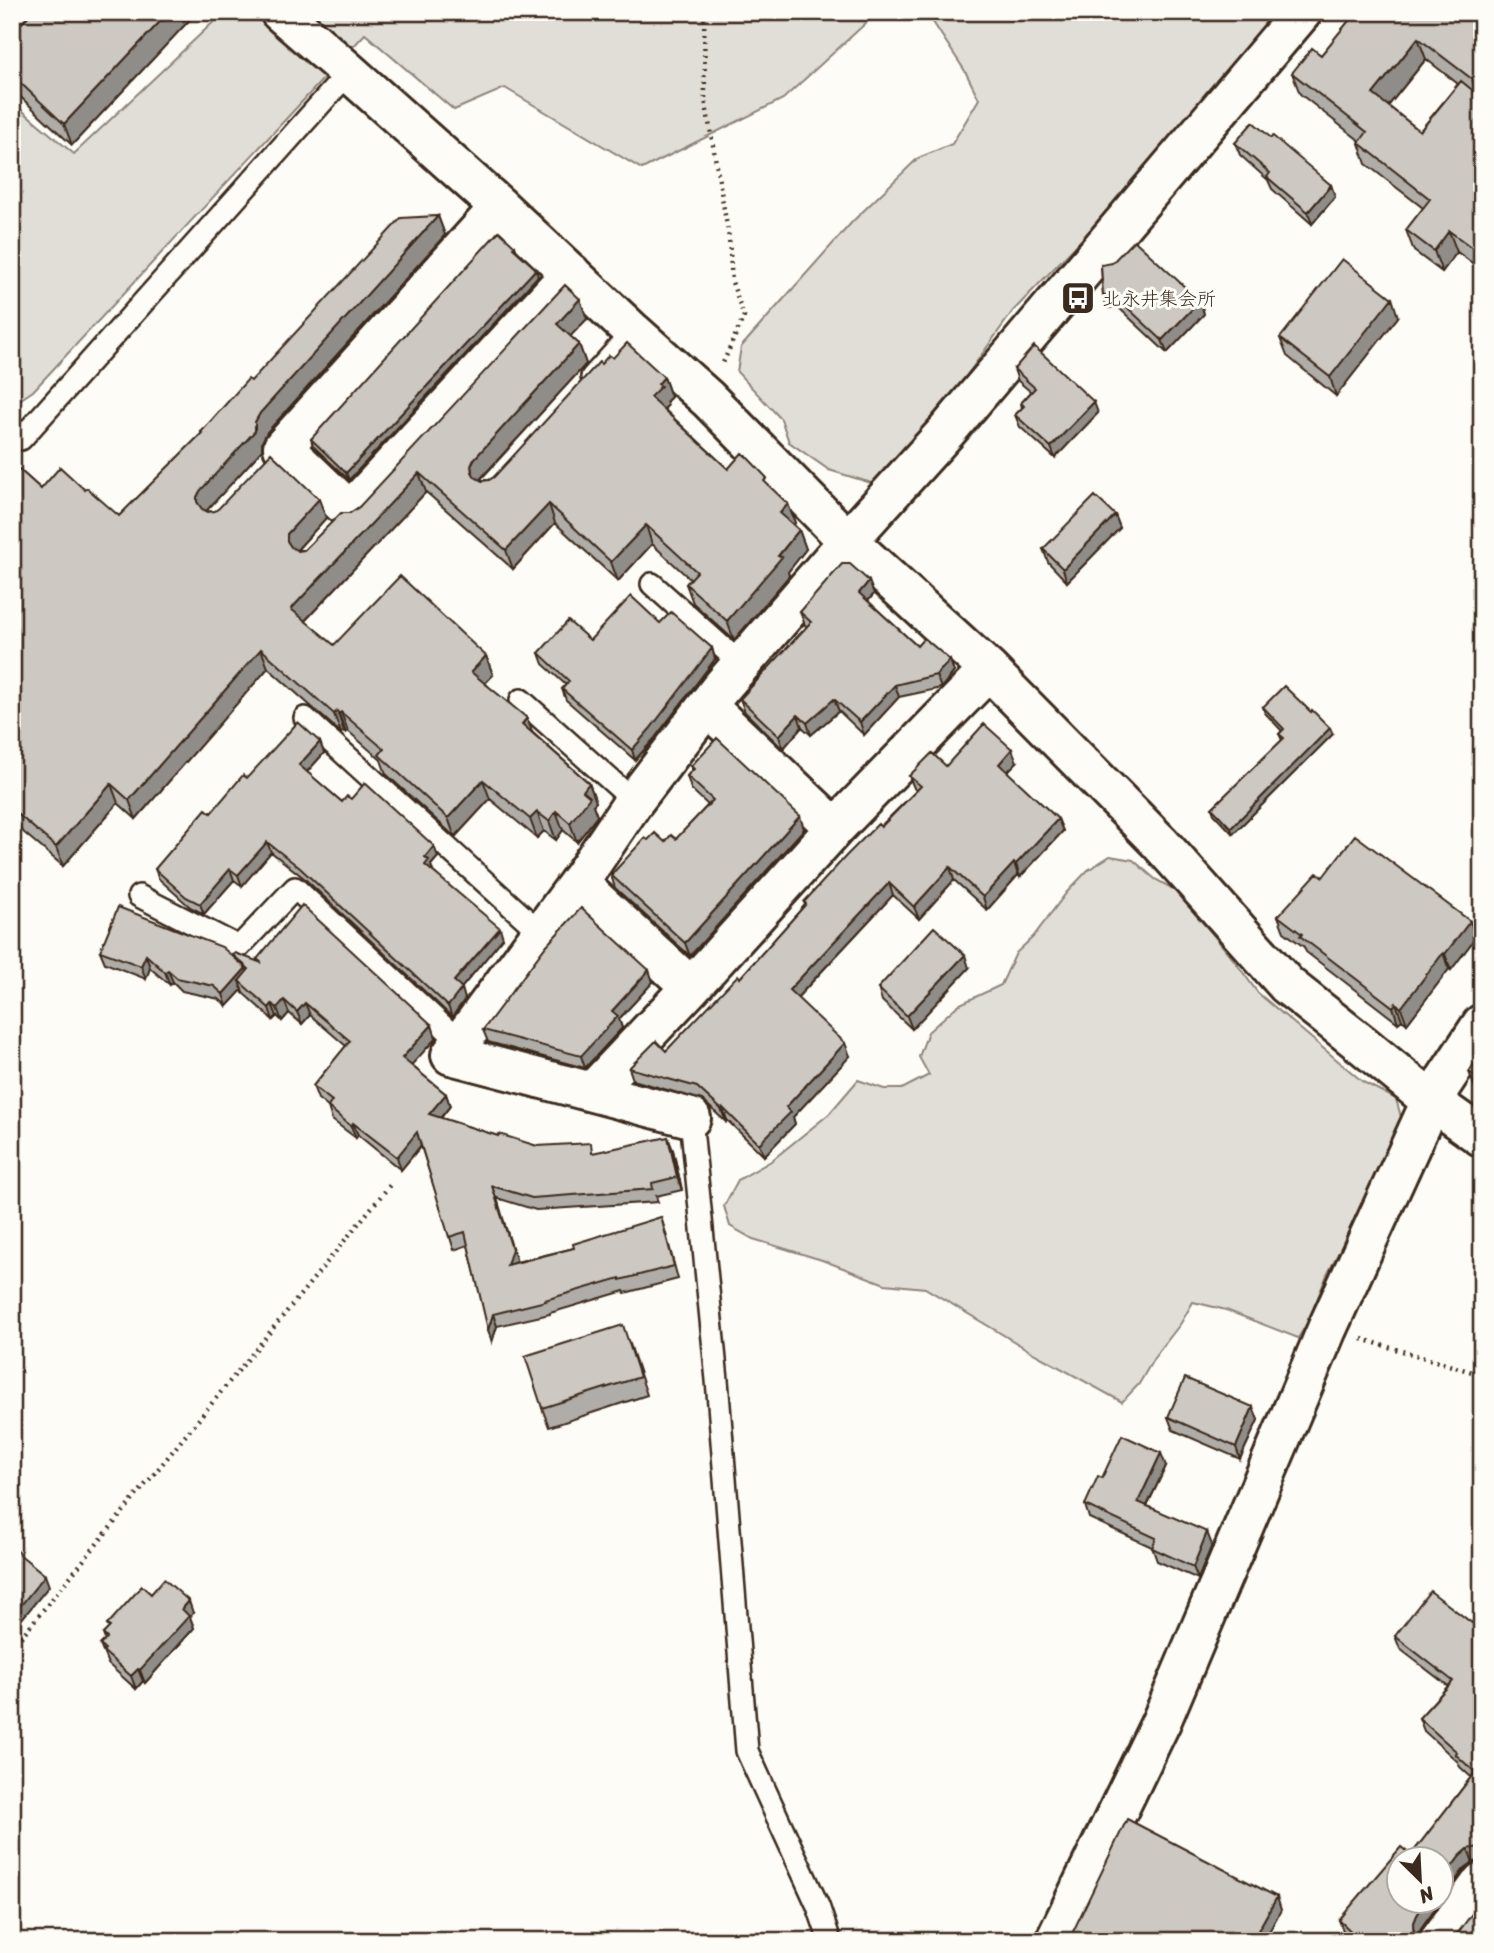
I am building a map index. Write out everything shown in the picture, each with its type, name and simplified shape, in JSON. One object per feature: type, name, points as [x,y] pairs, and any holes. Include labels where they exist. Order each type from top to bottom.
[{"type":"street","points":[[12,32],[30,12]]},
{"type":"street","points":[[280,12],[500,207],[633,332],[708,398],[848,541],[989,670],[1160,843],[1287,985],[1431,1101],[1482,1137]]},
{"type":"street","points":[[691,1118],[451,1055],[578,883],[634,801],[719,690],[947,431],[1301,12]]},
{"type":"street","points":[[500,207],[278,453],[341,520],[571,273]]},
{"type":"street","points":[[592,1092],[835,828],[989,670]]},
{"type":"street","points":[[707,706],[835,828]]},
{"type":"street","points":[[578,883],[691,987]]},
{"type":"street","points":[[1055,1941],[1161,1722],[1327,1329],[1431,1101],[1482,1024]]},
{"type":"street","points":[[1439,1941],[1482,1882]]},
{"type":"lane","points":[[21,439],[349,72]]},
{"type":"lane","points":[[580,390],[633,332]]},
{"type":"lane","points":[[652,584],[742,665]]},
{"type":"lane","points":[[521,700],[634,801]]},
{"type":"lane","points":[[305,719],[541,933]]},
{"type":"lane","points":[[139,896],[239,947],[295,888],[460,1042]]},
{"type":"lane","points":[[691,1118],[719,1394],[747,1752],[818,1906],[831,1941]]},
{"type":"path","points":[[704,12],[705,99],[729,238],[732,282],[744,316],[708,398]]},
{"type":"path","points":[[12,1648],[390,1185]]},
{"type":"path","points":[[1327,1329],[1482,1376]]},
{"type":"shaded area","points":[[224,12],[878,12],[783,99],[642,169],[505,88],[454,110],[365,34],[33,391],[12,405],[12,102],[74,154]]},
{"type":"shaded area","points":[[922,12],[1284,12],[1110,210],[1013,311],[914,449],[878,485],[829,470],[789,442],[781,419],[737,372],[741,347],[853,221],[918,158],[952,144],[979,99],[965,71],[929,16]]},
{"type":"shaded area","points":[[1110,856],[1133,860],[1155,879],[1177,891],[1258,993],[1363,1082],[1396,1099],[1403,1124],[1298,1338],[1226,1310],[1193,1302],[1139,1384],[1122,1402],[925,1288],[885,1284],[822,1260],[753,1239],[730,1226],[724,1206],[738,1180],[771,1161],[829,1114],[858,1080],[884,1089],[902,1089],[929,1075],[919,1057],[928,1032],[958,1005],[1001,985],[1016,953],[1033,937],[1067,892],[1088,870]]},
{"type":"building","points":[[32,12],[169,12],[64,124],[12,75],[12,31]]},
{"type":"building","points":[[1356,12],[1482,12],[1482,66],[1472,79],[1418,38],[1373,94],[1420,131],[1461,81],[1482,98],[1482,255],[1449,231],[1434,251],[1406,230],[1430,199],[1359,143],[1367,132],[1292,73],[1312,48],[1321,55]]},
{"type":"building","points":[[1253,122],[1331,185],[1308,212],[1267,177],[1270,173],[1235,143]]},
{"type":"building","points":[[438,216],[260,413],[255,422],[255,431],[200,491],[197,502],[202,509],[208,512],[219,508],[271,453],[319,499],[287,534],[291,547],[298,551],[304,550],[341,513],[350,513],[359,507],[565,285],[580,299],[557,324],[579,344],[474,459],[471,466],[475,477],[482,481],[494,477],[599,362],[601,364],[609,355],[613,358],[627,343],[664,377],[658,384],[661,386],[650,397],[728,469],[742,453],[748,458],[767,478],[764,481],[788,504],[780,513],[799,530],[778,556],[782,557],[727,621],[686,584],[697,572],[646,525],[611,562],[549,504],[506,550],[419,473],[291,609],[334,645],[400,576],[486,656],[471,672],[527,718],[522,724],[589,783],[583,791],[590,797],[570,823],[556,811],[549,821],[537,812],[530,819],[483,780],[448,818],[379,755],[384,749],[341,712],[334,714],[261,649],[129,800],[111,784],[56,847],[12,809],[12,463],[41,489],[60,467],[119,516],[202,433],[248,379],[251,381],[401,218]]},
{"type":"building","points":[[499,231],[536,269],[346,473],[311,439]]},
{"type":"building","points":[[1134,240],[1200,301],[1162,340],[1113,294],[1103,295],[1101,265],[1112,263]]},
{"type":"building","points":[[1342,259],[1392,298],[1330,377],[1280,338]]},
{"type":"building","points":[[1034,346],[1094,402],[1051,447],[1015,415],[1024,406],[1021,403],[1035,388],[1014,369]]},
{"type":"building","points":[[1095,496],[1115,515],[1063,569],[1043,549]]},
{"type":"building","points":[[842,564],[850,564],[869,581],[859,593],[917,646],[924,638],[950,660],[936,675],[895,685],[860,722],[834,699],[807,723],[798,715],[779,736],[740,699],[811,622],[800,612]]},
{"type":"building","points":[[631,596],[660,623],[671,612],[712,648],[632,750],[562,689],[569,681],[539,653],[568,621],[590,640]]},
{"type":"building","points":[[1284,686],[1330,728],[1231,828],[1212,808],[1284,738],[1279,734],[1284,729],[1263,707]]},
{"type":"building","points":[[298,722],[320,742],[299,765],[342,802],[347,796],[351,799],[365,783],[434,846],[425,857],[429,860],[425,865],[500,928],[454,981],[462,988],[448,1006],[300,868],[267,842],[238,875],[230,869],[200,904],[186,897],[155,869],[206,809],[211,813],[243,775],[247,778]]},
{"type":"building","points":[[984,724],[1012,749],[999,764],[1058,819],[983,897],[950,867],[914,907],[889,883],[789,990],[845,1043],[786,1107],[791,1112],[759,1144],[723,1108],[697,1087],[629,1068],[656,1041],[666,1051],[738,975],[740,978],[847,855],[878,824],[881,827],[921,786],[909,776],[932,753],[946,766]]},
{"type":"building","points":[[717,738],[800,816],[685,943],[611,875],[645,838],[648,840],[655,833],[665,842],[671,835],[676,839],[713,800],[687,776],[694,769],[691,766]]},
{"type":"building","points":[[1355,835],[1470,921],[1401,1008],[1396,1003],[1393,1007],[1278,916],[1317,873],[1323,877]]},
{"type":"building","points":[[302,905],[432,1025],[402,1058],[446,1094],[429,1114],[537,1146],[591,1143],[592,1153],[668,1137],[677,1177],[652,1183],[653,1189],[532,1198],[492,1186],[512,1249],[507,1265],[574,1248],[573,1244],[661,1217],[674,1266],[620,1278],[493,1314],[488,1330],[465,1232],[449,1237],[417,1132],[397,1157],[328,1107],[332,1101],[313,1086],[350,1041],[305,1003],[297,1012],[284,1000],[277,1008],[272,1004],[269,1008],[239,981],[249,969],[233,955],[235,953],[262,963],[257,959]]},
{"type":"building","points":[[118,907],[222,947],[246,968],[223,994],[214,986],[177,978],[168,970],[165,972],[146,955],[141,966],[100,951]]},
{"type":"building","points":[[581,908],[649,970],[612,1011],[618,1016],[581,1056],[483,1030],[546,946]]},
{"type":"building","points":[[934,927],[965,955],[907,1016],[878,988]]},
{"type":"building","points":[[1482,1052],[1482,1080],[1469,1072]]},
{"type":"building","points":[[623,1325],[640,1377],[542,1408],[525,1356]]},
{"type":"building","points":[[1185,1378],[1253,1407],[1236,1447],[1168,1417]]},
{"type":"building","points":[[1122,1435],[1161,1453],[1138,1502],[1207,1532],[1193,1567],[1152,1548],[1156,1538],[1085,1505],[1098,1476],[1102,1478]]},
{"type":"building","points":[[12,1547],[45,1575],[17,1610],[15,1608],[12,1611]]},
{"type":"building","points":[[164,1579],[189,1601],[182,1609],[189,1616],[140,1670],[131,1676],[103,1651],[105,1649],[100,1645],[107,1638],[103,1634],[110,1627],[107,1625],[142,1586],[151,1594]]},
{"type":"building","points":[[1430,1591],[1472,1623],[1482,1610],[1482,1848],[1468,1849],[1456,1861],[1456,1844],[1419,1844],[1475,1772],[1419,1718],[1453,1681],[1395,1636]]},
{"type":"building","points":[[1127,1819],[1277,1897],[1252,1941],[1067,1941]]},
{"type":"building","points":[[1386,1865],[1386,1914],[1418,1914],[1413,1925],[1414,1936],[1418,1941],[1361,1941],[1339,1920]]},
{"type":"building","points":[[1482,1900],[1482,1941],[1452,1941]]},
{"type":"place","name":"北永井集会所","points":[[1078,298]]}]
